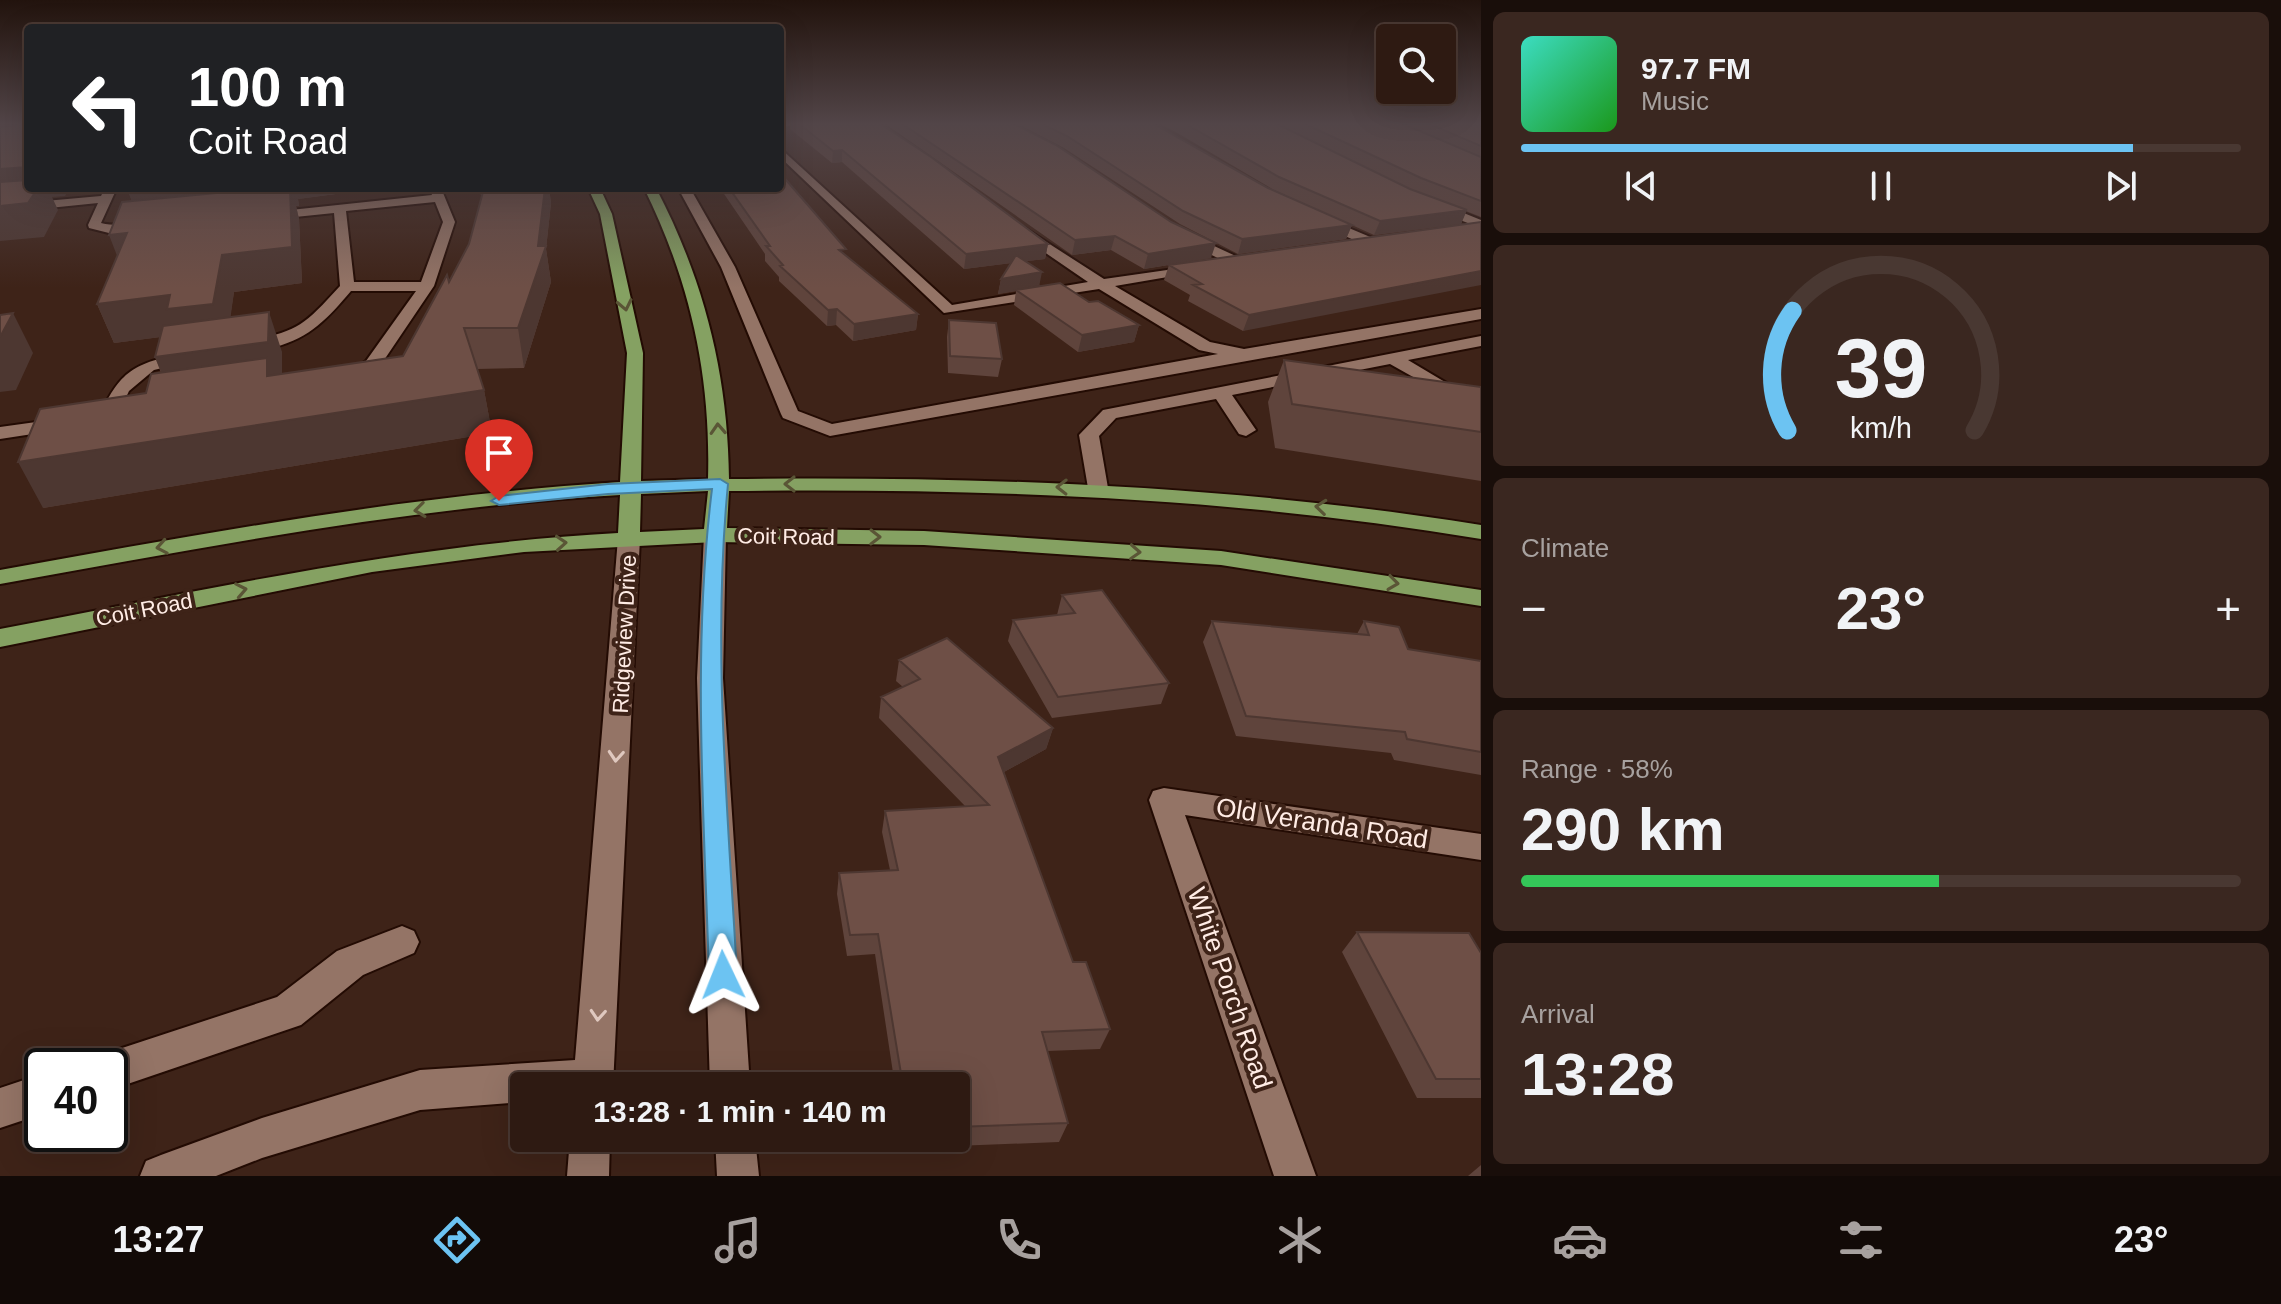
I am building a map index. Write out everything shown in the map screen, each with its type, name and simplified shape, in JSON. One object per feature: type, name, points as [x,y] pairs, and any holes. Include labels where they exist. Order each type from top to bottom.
[{"type":"main road","name":"Ridgeview Drive","points":[[596,192],[606,214],[635,353],[629,538]]},
{"type":"main road","points":[[652,192],[674,230],[697,293],[715,385],[720,484],[715,535]]},
{"type":"main road","points":[[0,577],[253,531],[560,493],[720,484],[1098,488],[1373,512],[1481,532]]},
{"type":"main road","name":"Coit Road","points":[[0,638],[372,565],[524,545],[715,535],[924,538],[1221,558],[1481,598]]},
{"type":"street","points":[[809,178],[949,310],[1243,260],[1173,230]]},
{"type":"street","points":[[686,192],[728,267],[790,414],[830,430],[1481,314]]},
{"type":"street","points":[[251,217],[340,208],[437,193],[449,222],[427,286],[372,365],[357,376],[334,384]]},
{"type":"street","points":[[0,209],[109,194]]},
{"type":"street","points":[[109,194],[94,225],[102,230],[162,226]]},
{"type":"street","points":[[1424,203],[1481,226]]},
{"type":"street","points":[[340,208],[347,287]]},
{"type":"street","points":[[1312,216],[1370,242]]},
{"type":"street","points":[[1016,226],[1101,284],[1205,346],[1244,354]]},
{"type":"street","points":[[1449,232],[1481,226]]},
{"type":"street","points":[[1340,246],[1386,240]]},
{"type":"street","points":[[232,350],[275,344],[305,333],[347,287],[427,286]]},
{"type":"street","points":[[1098,488],[1089,435],[1110,414],[1481,341]]},
{"type":"street","points":[[0,433],[101,418],[121,388],[148,366],[203,354]]},
{"type":"street","points":[[1392,358],[1463,404],[1432,402]]},
{"type":"street","points":[[1281,380],[1341,389]]},
{"type":"street","points":[[1221,392],[1246,430]]},
{"type":"street","points":[[715,535],[710,678],[729,1072]]},
{"type":"street","name":"Ridgeview Drive","points":[[594,1072],[629,538]]},
{"type":"street","name":"Old Veranda Road","points":[[1164,800],[1481,847]]},
{"type":"street","name":"White Porch Road","points":[[1164,800],[1295,1176]]},
{"type":"street","points":[[128,1065],[288,1012],[350,963],[402,942]]},
{"type":"street","points":[[161,1176],[262,1138],[420,1090],[510,1086]]},
{"type":"street","points":[[0,1108],[24,1100]]},
{"type":"street","points":[[588,1176],[589,1152]]},
{"type":"street","points":[[736,1152],[738,1176]]},
{"type":"building","points":[[784,178],[846,249],[839,250],[918,314],[854,324],[837,309],[828,310],[780,266],[783,265],[766,246],[770,246],[732,192],[784,192]]},
{"type":"building","points":[[875,178],[959,178],[1048,244],[966,254]]},
{"type":"building","points":[[983,178],[1105,178],[1171,222],[1216,243],[1148,254],[1115,236],[1075,240]]},
{"type":"building","points":[[1132,178],[1250,178],[1352,225],[1242,239],[1183,211]]},
{"type":"building","points":[[1281,178],[1387,178],[1467,210],[1380,221]]},
{"type":"building","points":[[1421,178],[1481,178],[1481,201]]},
{"type":"building","points":[[24,180],[24,192],[35,192],[28,203],[0,206],[0,182]]},
{"type":"building","points":[[228,192],[290,192],[292,247],[222,255],[213,304],[167,309],[170,295],[97,304],[127,233],[109,235],[122,202]]},
{"type":"building","points":[[483,192],[545,192],[538,246],[546,246],[518,328],[464,328],[484,390],[18,462],[40,409],[146,393],[151,374],[267,358],[267,376],[403,356],[447,275],[449,282],[469,244]]},
{"type":"building","points":[[1481,222],[1481,271],[1249,315],[1193,285],[1202,284],[1169,265]]},
{"type":"building","points":[[1016,255],[1042,272],[1001,279]]},
{"type":"building","points":[[1060,283],[1089,302],[1098,301],[1139,325],[1082,335],[1016,290]]},
{"type":"building","points":[[269,312],[268,342],[155,357],[163,326]]},
{"type":"building","points":[[13,313],[0,337],[0,315]]},
{"type":"building","points":[[949,320],[996,323],[1002,359],[950,356]]},
{"type":"building","points":[[1284,360],[1481,387],[1481,432],[1292,404]]},
{"type":"building","points":[[1102,590],[1169,683],[1058,697],[1013,620],[1075,613],[1062,595]]},
{"type":"building","points":[[1212,621],[1369,635],[1364,621],[1399,627],[1408,649],[1481,661],[1481,752],[1407,739],[1405,732],[1246,716]]},
{"type":"building","points":[[947,638],[1053,728],[998,757],[1073,962],[1086,962],[1110,1029],[1042,1032],[1068,1123],[970,1126],[970,1072],[901,1072],[878,934],[850,935],[839,873],[898,870],[885,811],[989,805],[881,697],[920,679],[899,660]]},
{"type":"building","points":[[1357,932],[1469,933],[1481,953],[1481,1079],[1436,1079]]},
{"type":"route","points":[[499,501],[608,489],[720,484],[710,678],[723,975]]}]
